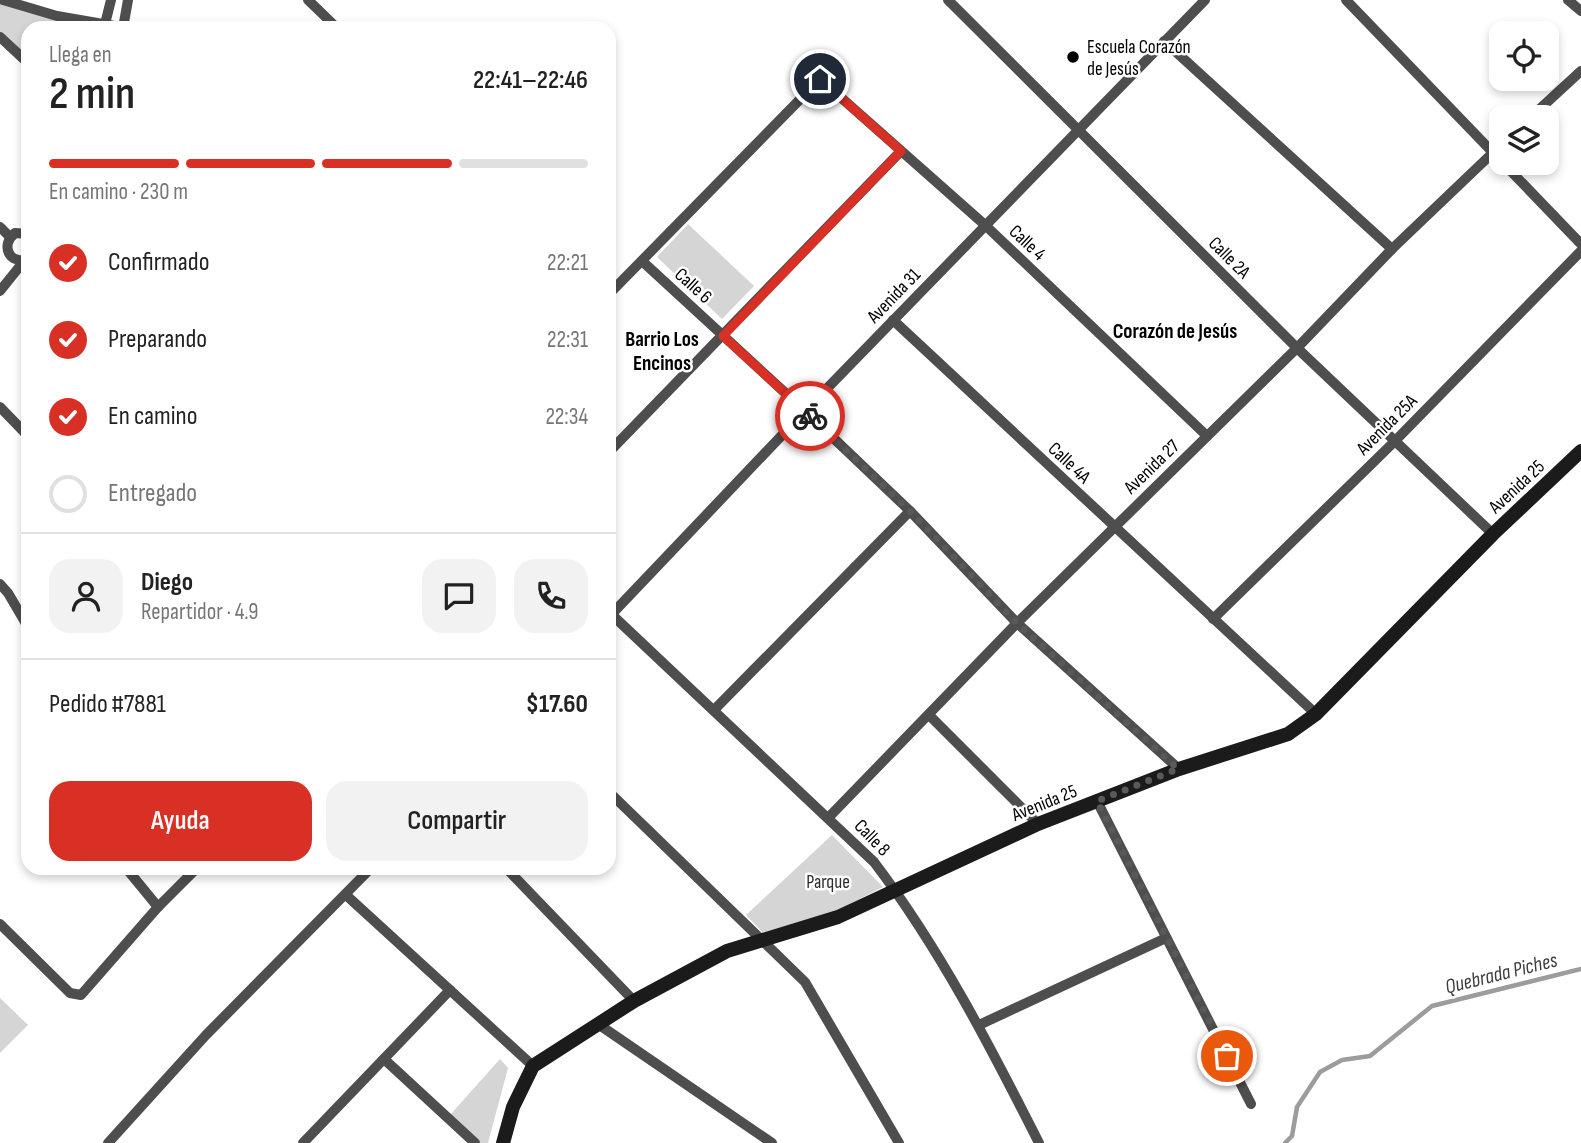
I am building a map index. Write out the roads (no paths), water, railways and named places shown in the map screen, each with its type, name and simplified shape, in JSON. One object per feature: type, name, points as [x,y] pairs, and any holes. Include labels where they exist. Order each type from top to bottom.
[{"type":"street","points":[[3,0],[81,21]]},
{"type":"street","points":[[106,21],[110,0]]},
{"type":"street","points":[[125,21],[128,0]]},
{"type":"street","points":[[308,0],[330,21]]},
{"type":"street","name":"Calle 2A","points":[[948,0],[1297,348],[1493,534]]},
{"type":"street","name":"Avenida 31","points":[[616,609],[892,320],[1205,0]]},
{"type":"street","points":[[1346,0],[1489,150]]},
{"type":"street","points":[[1569,0],[1581,11]]},
{"type":"street","points":[[0,37],[21,56]]},
{"type":"street","points":[[1164,41],[1392,250]]},
{"type":"street","points":[[1544,105],[1581,71]]},
{"type":"street","name":"Calle 4","points":[[642,261],[820,79],[985,226],[1208,436]]},
{"type":"street","points":[[616,445],[901,151]]},
{"type":"street","name":"Avenida 27","points":[[829,817],[930,716],[1017,623],[1489,156]]},
{"type":"street","points":[[1514,175],[1581,244]]},
{"type":"street","points":[[0,227],[10,237]]},
{"type":"street","points":[[21,234],[10,237],[7,242],[8,254],[12,259],[21,260]]},
{"type":"street","name":"Avenida 25A","points":[[1213,619],[1394,442],[1581,251]]},
{"type":"street","points":[[0,265],[8,254]]},
{"type":"street","points":[[616,288],[642,261]]},
{"type":"street","name":"Calle 6","points":[[642,261],[910,511],[1017,623],[1178,769]]},
{"type":"street","points":[[0,291],[21,266]]},
{"type":"street","name":"Calle 4A","points":[[892,320],[1316,714]]},
{"type":"street","points":[[1,409],[21,429]]},
{"type":"street","name":"Avenida 25","points":[[533,1066],[634,1001],[727,951],[838,917],[1038,824],[1178,769],[1289,734],[1316,714],[1493,534],[1581,451]]},
{"type":"street","points":[[714,710],[910,511]]},
{"type":"street","points":[[0,584],[21,615]]},
{"type":"street","name":"Calle 8","points":[[616,620],[874,862],[895,889],[979,1025],[1039,1143]]},
{"type":"street","points":[[930,716],[1038,824]]},
{"type":"street","points":[[616,799],[805,982],[899,1143]]},
{"type":"street","points":[[1097,801],[1251,1104]]},
{"type":"street","points":[[132,875],[158,907]]},
{"type":"street","points":[[0,924],[70,993],[81,995],[158,907],[190,875]]},
{"type":"street","points":[[108,1143],[206,1035],[365,875]]},
{"type":"street","points":[[513,875],[634,1001]]},
{"type":"street","points":[[346,895],[533,1066],[513,1107],[503,1143]]},
{"type":"street","points":[[979,1025],[1166,938]]},
{"type":"street","points":[[303,1143],[450,990]]},
{"type":"street","points":[[598,1024],[772,1143]]},
{"type":"street","points":[[384,1059],[475,1143]]},
{"type":"waterway","name":"Quebrada Piches","points":[[1285,1143],[1292,1136],[1297,1107],[1320,1072],[1342,1060],[1370,1056],[1432,1006],[1581,969]]},
{"type":"place","name":"Escuela Corazón de Jesús","points":[[1073,57]]},
{"type":"district","name":"Corazón de Jesús","points":[[1175,331]]},
{"type":"district","name":"Barrio Los Encinos","points":[[662,351]]},
{"type":"park label","name":"Parque","points":[[828,881]]}]
